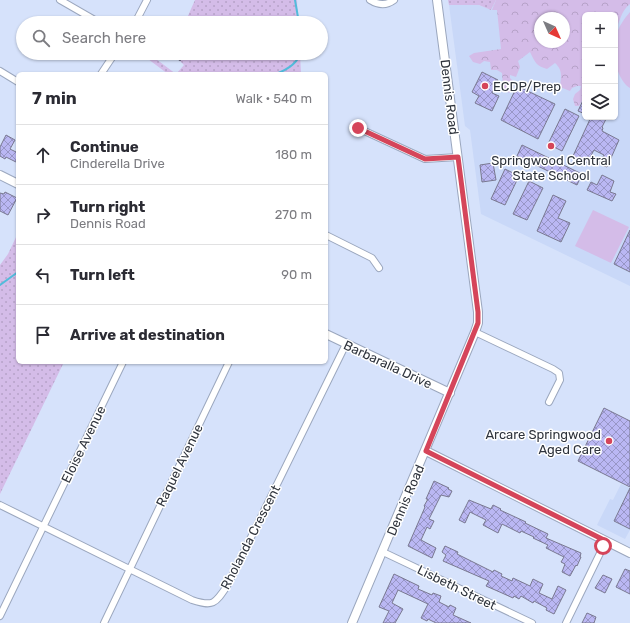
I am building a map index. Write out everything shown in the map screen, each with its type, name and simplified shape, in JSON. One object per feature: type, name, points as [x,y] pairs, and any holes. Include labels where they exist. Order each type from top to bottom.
[{"type":"street","points":[[60,0],[88,16]]},
{"type":"street","points":[[139,16],[147,0]]},
{"type":"street","points":[[370,0],[382,5],[390,3],[394,0]]},
{"type":"street","name":"Dennis Road","points":[[352,623],[426,451],[478,323],[478,312],[437,0]]},
{"type":"street","points":[[102,72],[110,60]]},
{"type":"street","points":[[0,71],[16,81]]},
{"type":"street","points":[[358,128],[425,159],[458,157]]},
{"type":"street","points":[[0,175],[16,183]]},
{"type":"street","points":[[328,236],[372,258],[379,268]]},
{"type":"street","points":[[475,332],[559,373],[560,380],[550,402]]},
{"type":"street","name":"Barbaralla Drive","points":[[328,335],[450,393]]},
{"type":"street","name":"Rholanda Crescent","points":[[0,505],[192,600],[204,604],[212,604],[220,597],[234,572],[346,344]]},
{"type":"street","name":"Eloise Avenue","points":[[0,616],[122,364]]},
{"type":"street","name":"Raquel Avenue","points":[[104,623],[229,364]]},
{"type":"street","points":[[426,451],[630,553]]},
{"type":"street","points":[[566,623],[606,541]]},
{"type":"street","name":"Lisbeth Street","points":[[383,552],[532,623]]},
{"type":"shaded area","name":"Springwood Central State School","points":[[496,0],[630,0],[630,286],[481,214],[470,130],[465,126],[449,5],[479,5],[491,10]]},
{"type":"shaded area","points":[[621,484],[630,488],[630,530],[625,539],[597,525],[610,499],[613,500]]},
{"type":"green space","points":[[195,0],[297,0],[298,16],[188,16]]},
{"type":"green space","points":[[448,0],[496,0],[491,10],[479,5],[449,5]]},
{"type":"green space","points":[[496,0],[630,0],[630,4],[622,14],[618,25],[618,12],[582,12],[582,101],[579,106],[575,106],[573,99],[575,94],[580,90],[581,86],[572,88],[570,91],[560,87],[561,74],[558,66],[555,63],[547,69],[538,65],[530,52],[518,61],[520,67],[516,77],[510,75],[510,78],[514,82],[513,89],[509,93],[503,88],[502,73],[497,70],[491,70],[490,62],[484,61],[480,64],[473,62],[469,56],[474,53],[501,49],[497,10],[492,10]]},
{"type":"green space","points":[[630,12],[630,88],[625,84],[618,72],[618,31]]},
{"type":"green space","points":[[149,60],[157,60],[173,72],[165,72]]},
{"type":"green space","points":[[179,60],[300,60],[301,72],[178,72],[184,65]]},
{"type":"green space","points":[[593,210],[629,227],[611,263],[575,246]]},
{"type":"green space","points":[[16,237],[16,364],[63,364],[0,494],[0,265],[8,254]]},
{"type":"building","name":"ECDP/Prep","points":[[482,72],[498,80],[492,93],[499,96],[492,111],[475,103],[479,96],[472,92]]},
{"type":"building","points":[[517,86],[555,104],[538,139],[501,120]]},
{"type":"building","points":[[582,102],[582,113],[578,111]]},
{"type":"building","points":[[565,109],[579,116],[562,151],[548,144]]},
{"type":"building","points":[[590,120],[606,120],[602,127],[602,131],[619,140],[607,167],[599,164],[604,155],[594,150],[587,163],[573,156]]},
{"type":"building","points":[[6,135],[15,140],[10,149],[16,152],[16,162],[0,156],[0,147]]},
{"type":"building","points":[[522,145],[582,174],[577,185],[517,156]]},
{"type":"building","points":[[493,163],[496,180],[482,182],[480,165]]},
{"type":"building","points":[[505,169],[519,176],[505,205],[491,199]]},
{"type":"building","points":[[602,175],[614,181],[610,192],[616,194],[612,201],[587,190],[591,182],[597,185]]},
{"type":"building","points":[[529,181],[543,188],[527,220],[513,214]]},
{"type":"building","points":[[5,192],[16,198],[8,215],[0,211],[0,193],[4,194]]},
{"type":"building","points":[[553,195],[566,201],[558,218],[570,223],[561,242],[537,231]]},
{"type":"building","points":[[630,230],[630,272],[614,264]]},
{"type":"building","name":"Arcare Springwood Aged Care","points":[[604,408],[630,421],[630,487],[578,461]]},
{"type":"building","points":[[434,481],[452,491],[449,497],[441,495],[429,519],[434,521],[430,529],[427,527],[421,540],[436,548],[432,558],[408,546],[425,507],[424,506],[428,499],[426,499]]},
{"type":"building","points":[[630,488],[630,529],[614,521]]},
{"type":"building","points":[[469,500],[491,509],[493,505],[548,534],[546,538],[581,553],[577,566],[576,565],[570,576],[562,572],[565,564],[561,562],[564,557],[546,548],[548,545],[521,531],[520,533],[502,524],[498,533],[483,525],[486,520],[470,512],[465,523],[459,520]]},
{"type":"building","points":[[445,546],[458,552],[457,554],[493,572],[494,570],[502,574],[501,576],[512,581],[513,578],[530,586],[533,579],[543,584],[539,593],[552,599],[558,586],[566,590],[554,614],[546,610],[547,608],[534,601],[533,603],[521,596],[519,599],[514,596],[513,598],[486,586],[489,581],[443,561],[446,555],[442,552]]},
{"type":"building","points":[[625,569],[630,571],[630,594],[616,587]]},
{"type":"building","points":[[394,574],[419,586],[418,589],[432,595],[433,593],[441,596],[439,602],[449,607],[450,605],[456,608],[453,615],[471,623],[436,623],[428,619],[427,621],[421,618],[428,604],[398,590],[392,603],[403,609],[395,623],[383,623],[389,611],[379,607]]},
{"type":"building","points":[[603,575],[612,579],[605,593],[595,588]]},
{"type":"building","points":[[587,613],[596,617],[594,623],[582,623]]},
{"type":"waterway","points":[[295,0],[298,16]]},
{"type":"waterway","points":[[280,72],[297,60]]},
{"type":"waterway","points":[[0,285],[16,273]]},
{"type":"place","name":"ECDP/Prep","points":[[485,86]]},
{"type":"place","name":"Springwood Central State School","points":[[551,146]]},
{"type":"place","name":"Arcare Springwood Aged Care","points":[[609,441]]},
{"type":"route","points":[[358,128],[425,159],[458,157],[478,312],[478,323],[426,451],[606,541],[603,546]]}]
